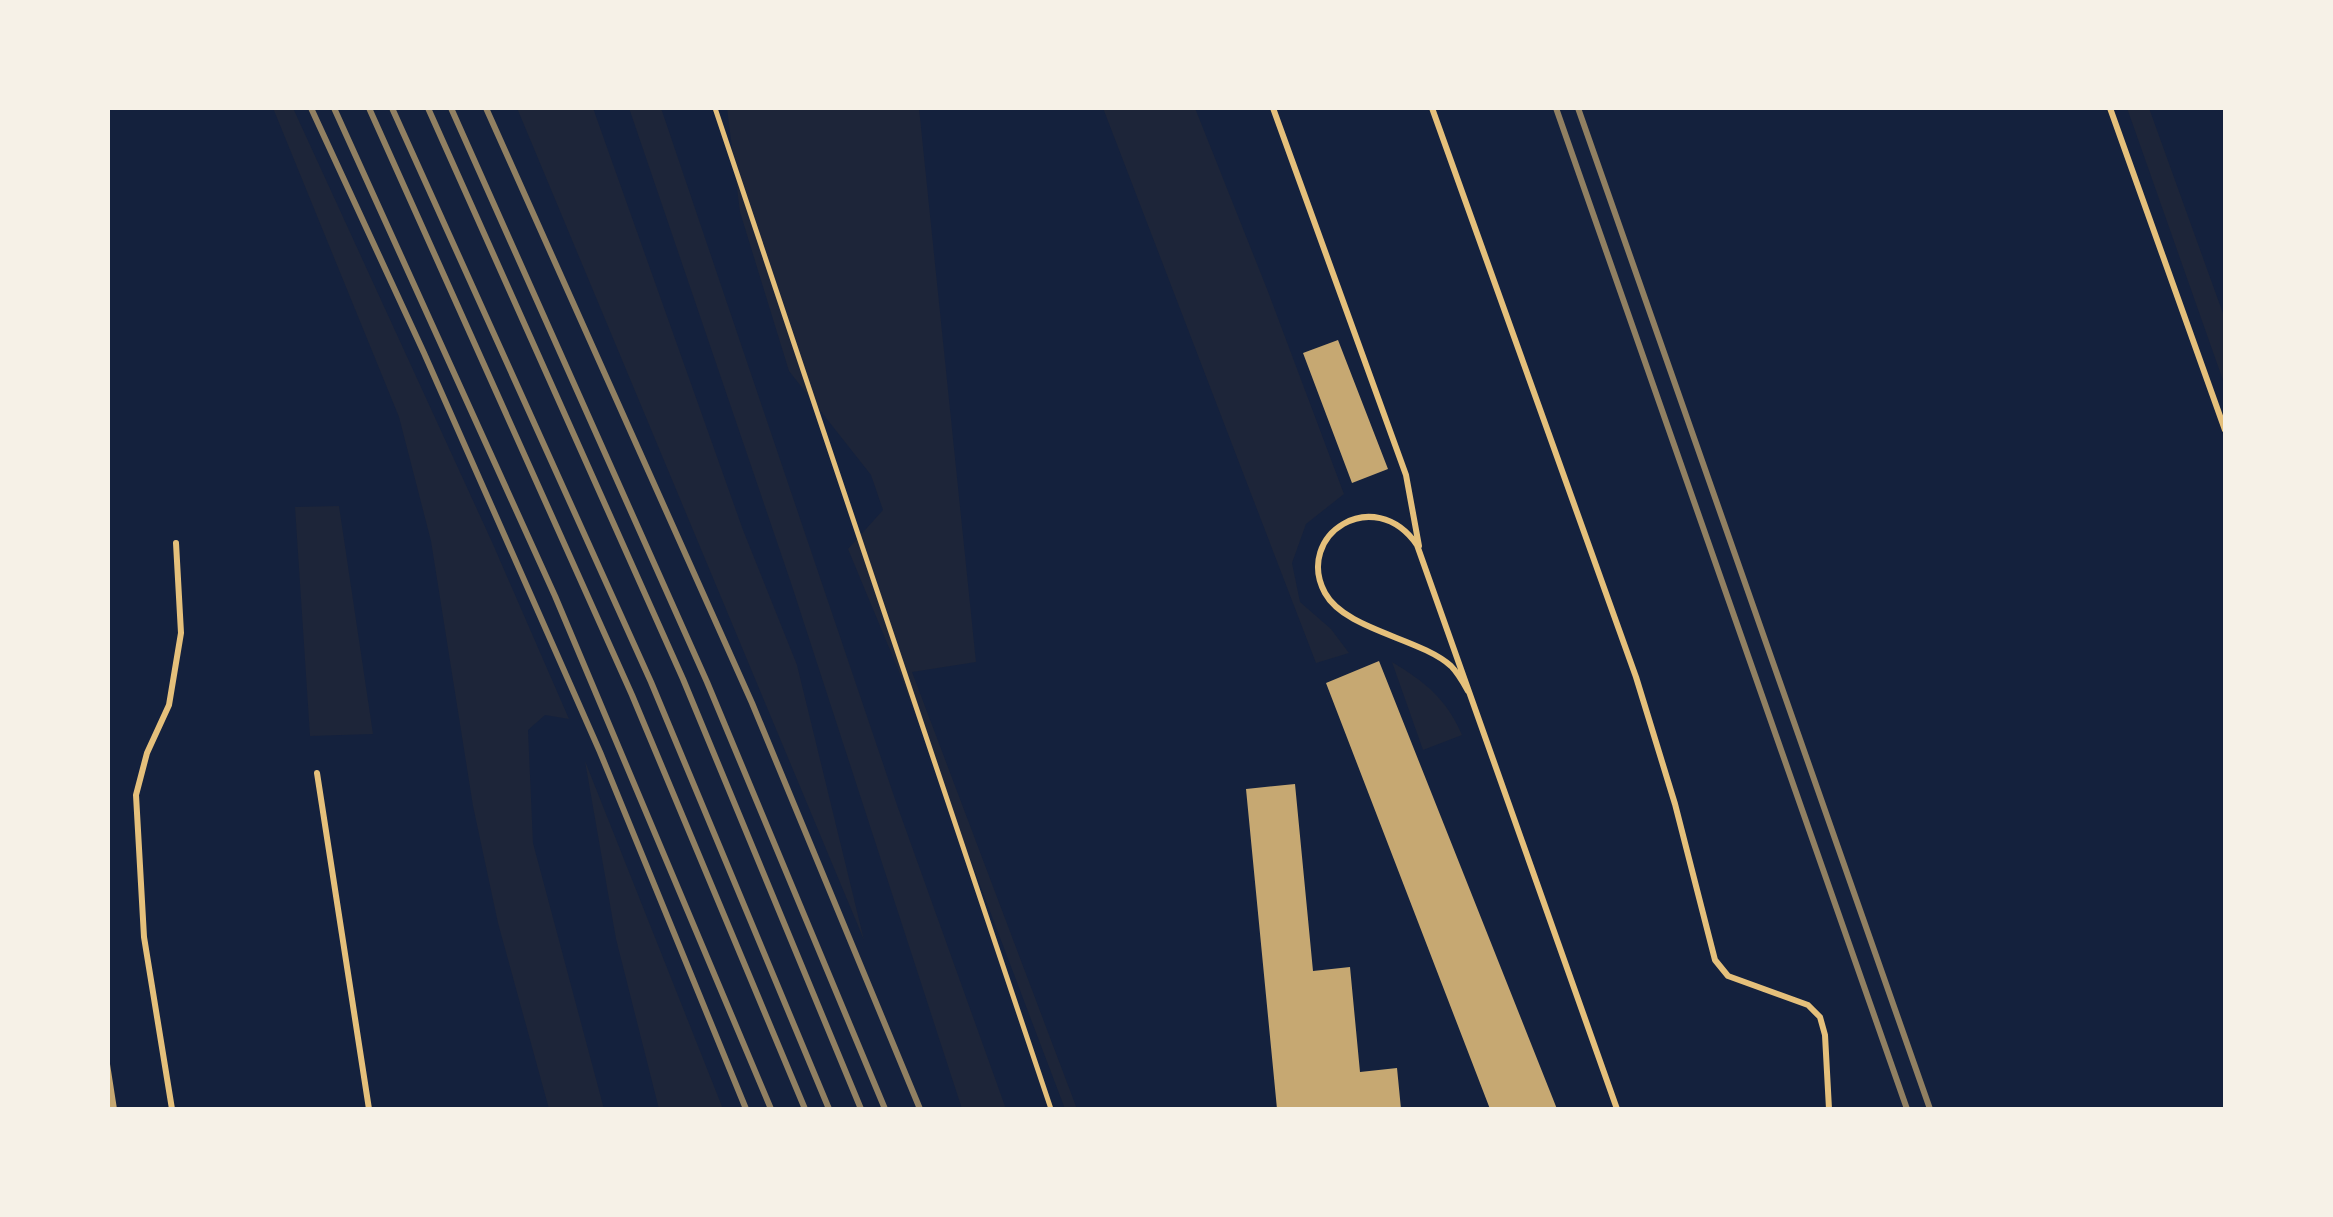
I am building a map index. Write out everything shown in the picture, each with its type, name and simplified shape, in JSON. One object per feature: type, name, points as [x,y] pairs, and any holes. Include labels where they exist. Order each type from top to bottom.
[{"type":"lane","points":[[1273,108],[1406,475],[1422,561]]},
{"type":"lane","points":[[1432,108],[1636,677],[1675,804],[1715,960],[1728,976],[1808,1005],[1820,1017],[1825,1035],[1829,1109]]},
{"type":"lane","points":[[2110,108],[2225,430]]},
{"type":"lane","points":[[1468,691],[1461,678],[1444,661],[1338,609],[1326,595],[1319,579],[1319,561],[1323,545],[1333,532],[1346,522],[1362,517],[1386,519],[1408,532],[1417,545],[1617,1109]]},
{"type":"lane","points":[[172,1109],[144,937],[136,795],[147,753],[169,705],[181,633],[176,543]]},
{"type":"lane","points":[[317,773],[369,1109]]},
{"type":"path","points":[[715,108],[1051,1109]]},
{"type":"shaded area","points":[[273,108],[293,108],[492,542],[569,719],[545,715],[528,730],[533,843],[604,1109],[549,1109],[498,923],[473,806],[431,541],[399,417]]},
{"type":"shaded area","points":[[517,108],[593,108],[743,530],[797,665],[864,940]]},
{"type":"shaded area","points":[[629,108],[661,108],[897,805],[1006,1109],[962,1109],[791,583]]},
{"type":"shaded area","points":[[727,108],[919,108],[976,662],[912,672],[1077,1109],[1065,1109],[900,674],[848,549],[883,510],[871,475],[789,371],[740,212]]},
{"type":"shaded area","points":[[1103,108],[1195,108],[1344,494],[1306,524],[1292,563],[1300,602],[1331,629],[1349,653],[1316,663]]},
{"type":"shaded area","points":[[2127,108],[2149,108],[2225,319],[2225,386]]},
{"type":"shaded area","points":[[339,506],[373,734],[310,736],[295,507]]},
{"type":"shaded area","points":[[1392,662],[1442,701],[1462,735],[1423,750]]},
{"type":"shaded area","points":[[585,761],[723,1109],[659,1109],[616,939]]},
{"type":"building","points":[[1338,340],[1388,469],[1352,483],[1303,353]]},
{"type":"building","points":[[1379,661],[1557,1109],[1490,1109],[1326,683]]},
{"type":"building","points":[[1295,784],[1313,971],[1350,967],[1360,1072],[1397,1068],[1401,1109],[1277,1109],[1246,789]]},
{"type":"building","points":[[110,1064],[117,1109],[108,1109]]},
{"type":"railway","points":[[311,108],[424,353],[600,752],[746,1109]]},
{"type":"railway","points":[[334,108],[555,596],[771,1109]]},
{"type":"railway","points":[[369,108],[632,695],[805,1109]]},
{"type":"railway","points":[[392,108],[651,682],[829,1109]]},
{"type":"railway","points":[[428,108],[683,679],[861,1109]]},
{"type":"railway","points":[[451,108],[707,682],[885,1109]]},
{"type":"railway","points":[[486,108],[752,703],[920,1109]]},
{"type":"railway","points":[[1556,108],[1907,1109]]},
{"type":"railway","points":[[1578,108],[1930,1109]]}]
